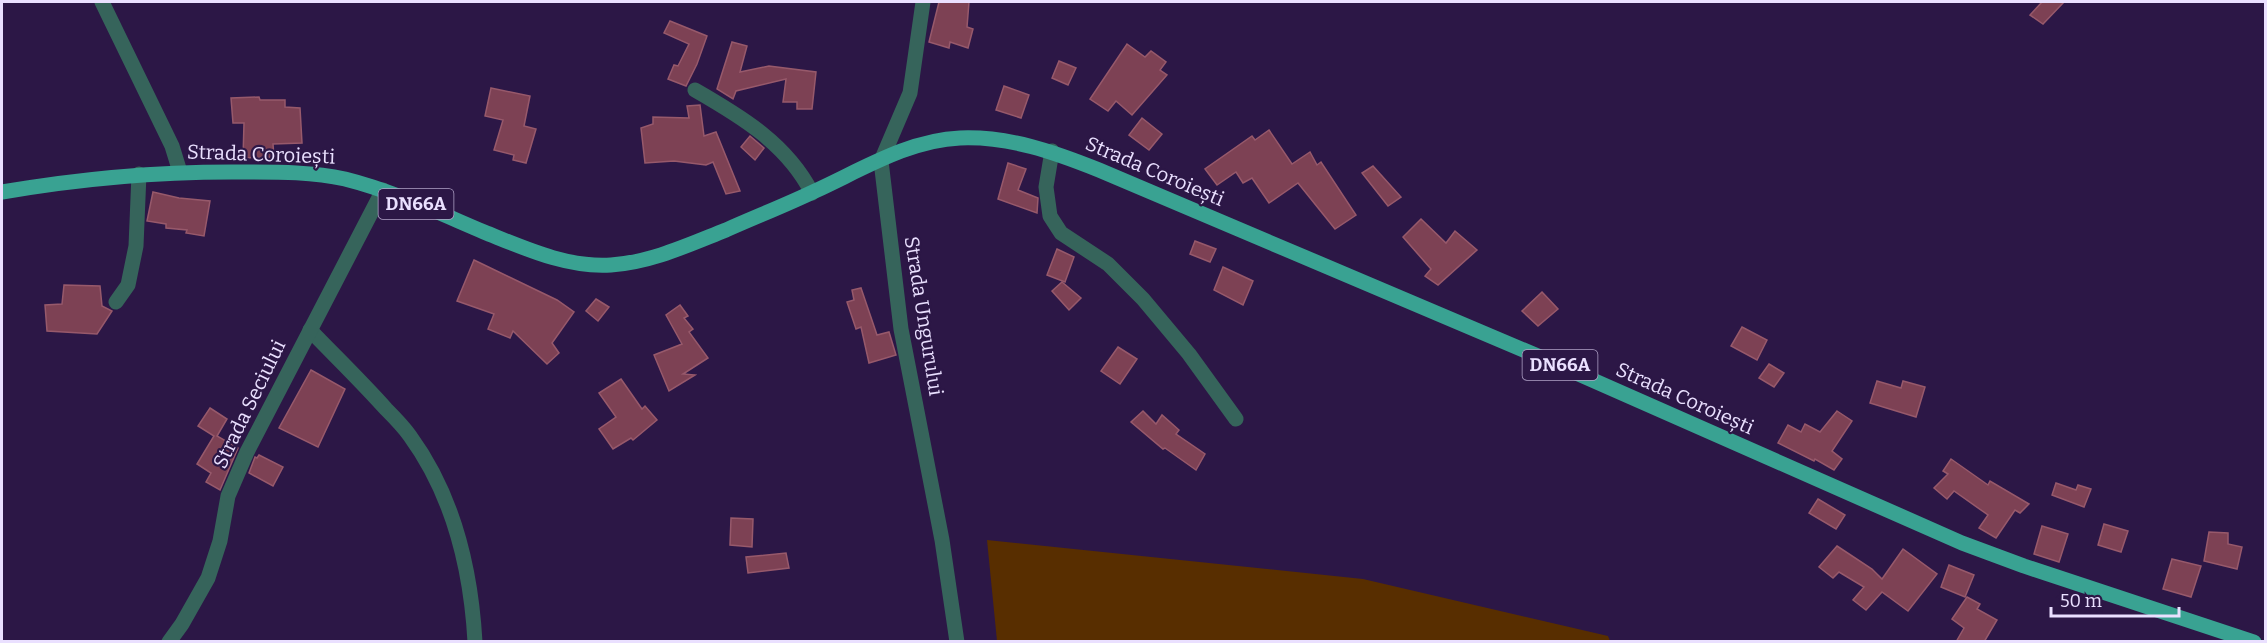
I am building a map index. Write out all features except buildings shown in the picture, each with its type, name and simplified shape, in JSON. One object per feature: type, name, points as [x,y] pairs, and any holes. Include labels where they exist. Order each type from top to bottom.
[{"type":"main road","name":"Strada Coroiești","points":[[2,192],[139,174],[180,172],[308,174],[342,178],[383,190],[520,247],[563,260],[597,265],[636,262],[678,250],[912,148],[958,138],[1009,141],[1052,151],[1547,360],[1962,543],[2024,566],[2254,642]]},
{"type":"street","points":[[102,2],[172,146],[180,172]]},
{"type":"street","points":[[880,161],[910,93],[923,2]]},
{"type":"street","points":[[695,90],[741,117],[778,146],[797,166],[813,193]]},
{"type":"street","points":[[1052,151],[1046,187],[1050,216],[1061,232],[1108,264],[1143,299],[1189,354],[1236,419]]},
{"type":"street","name":"Strada Ungurului","points":[[880,161],[901,329],[942,540],[957,642]]},
{"type":"street","points":[[116,302],[128,285],[136,246],[139,174]]},
{"type":"street","name":"Strada Seciului","points":[[169,642],[208,578],[220,541],[228,496],[247,452],[383,190]]},
{"type":"street","points":[[310,330],[410,436],[438,485],[460,541],[473,606],[475,642]]},
{"type":"shaded area","points":[[987,540],[1363,579],[1608,636],[1610,641],[997,641]]}]
